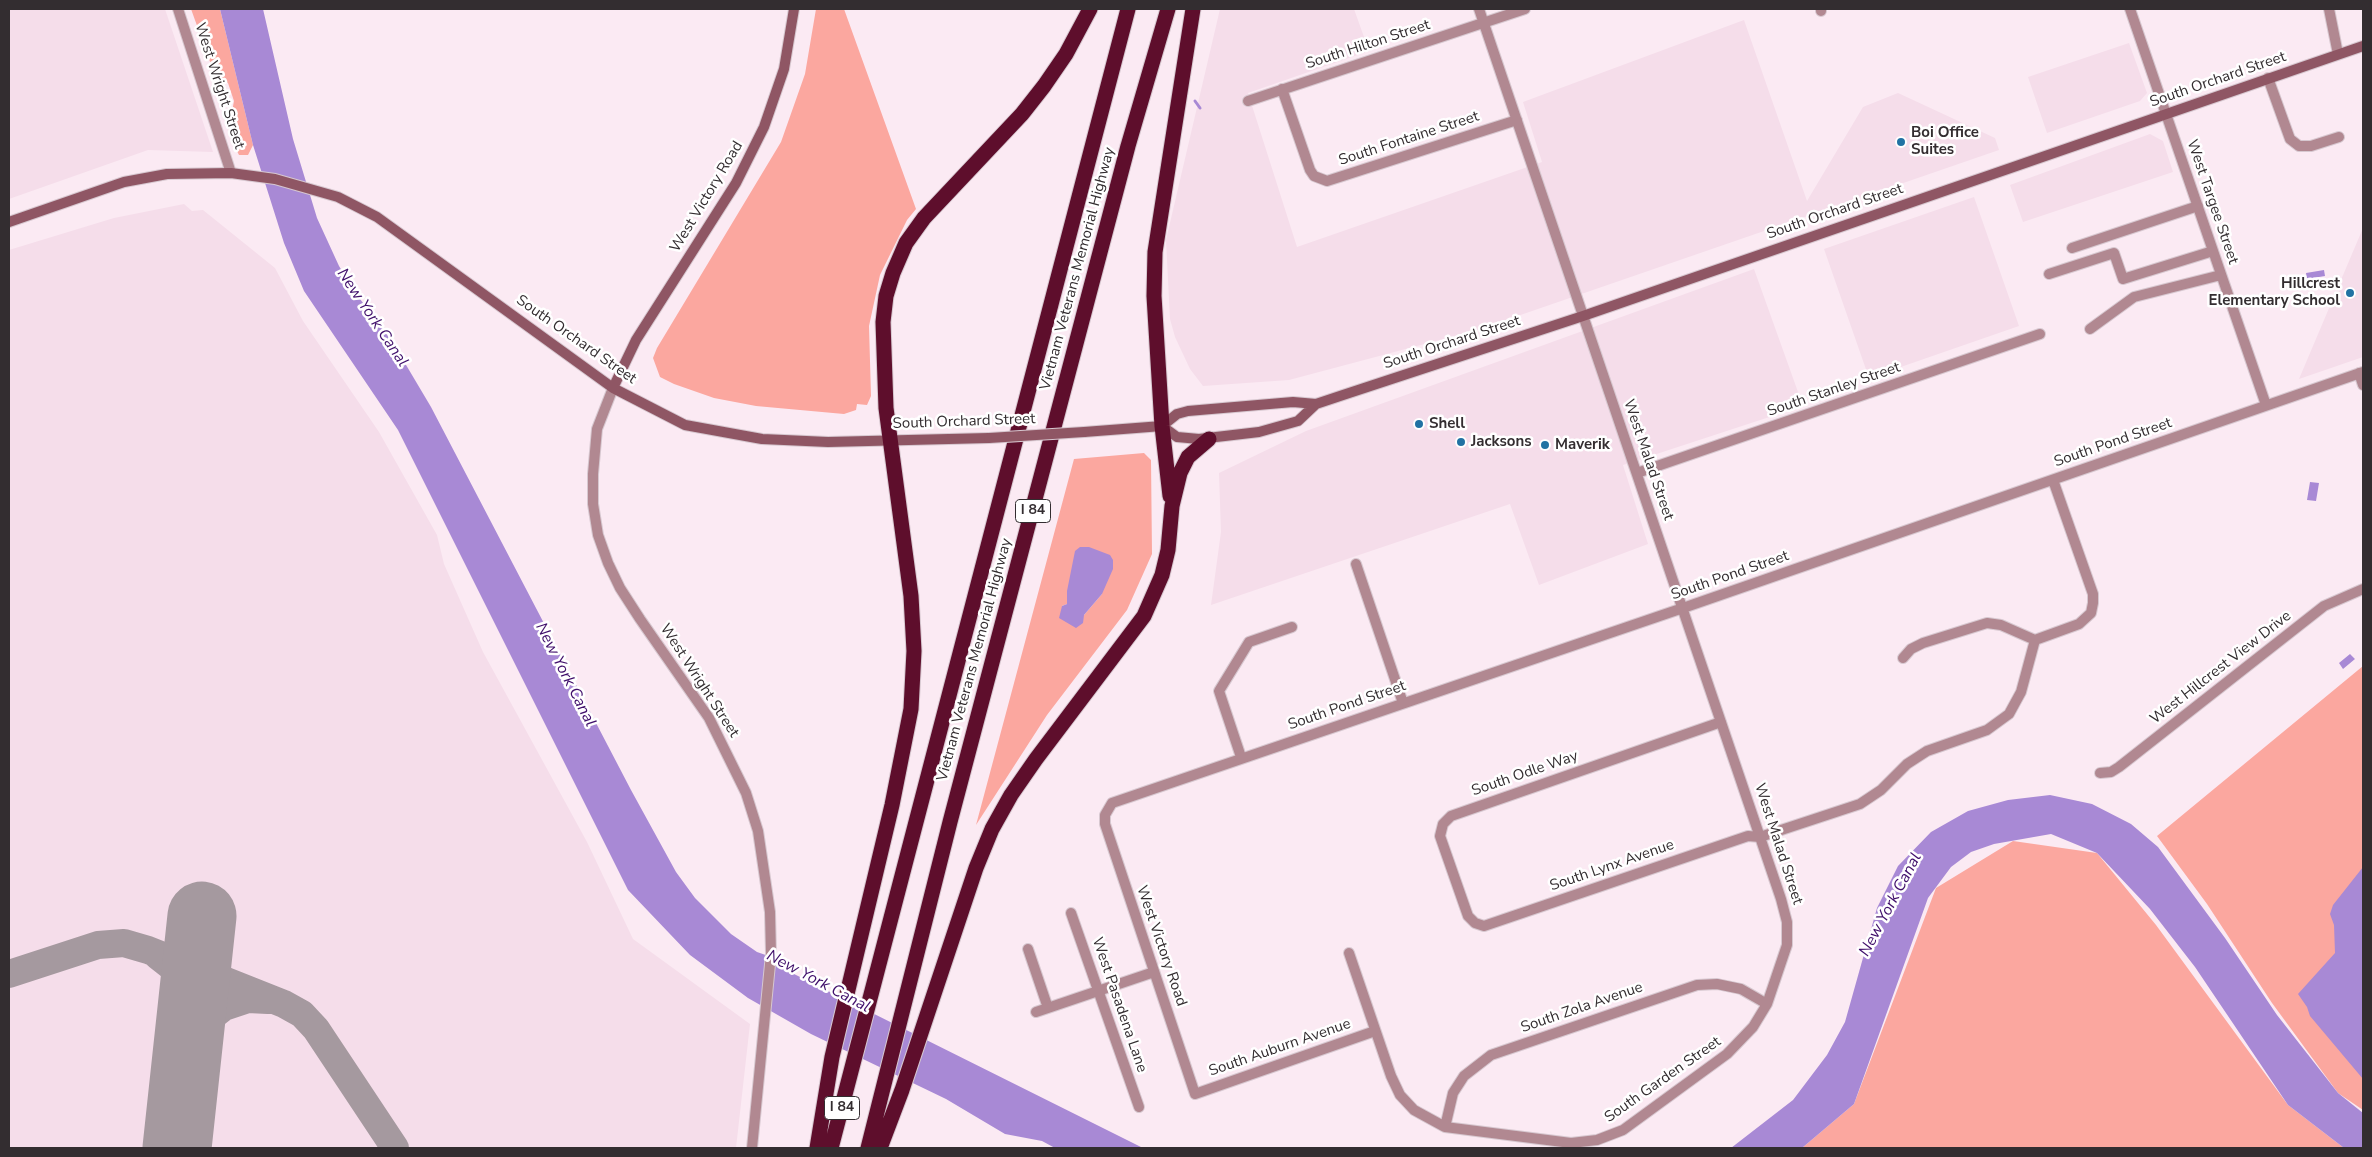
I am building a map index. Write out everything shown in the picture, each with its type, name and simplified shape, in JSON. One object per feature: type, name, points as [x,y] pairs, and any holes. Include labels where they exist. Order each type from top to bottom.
[{"type":"highway","points":[[817,1148],[832,1057],[892,804],[911,709],[914,651],[911,596],[890,440],[883,322],[886,296],[893,273],[906,243],[924,218],[1022,114],[1066,54],[1090,9]]},
{"type":"highway","name":"Vietnam Veterans Memorial Highway","points":[[831,1148],[1128,9]]},
{"type":"highway","name":"Vietnam Veterans Memorial Highway","points":[[868,1148],[950,822],[1128,146],[1168,9]]},
{"type":"highway","points":[[1172,506],[1162,426],[1154,296],[1155,252],[1193,9]]},
{"type":"highway","points":[[880,1148],[902,1090],[976,868],[992,829],[1011,795],[1036,759],[1133,633],[1155,596],[1168,550],[1172,506],[1180,474],[1188,457],[1209,439]]},
{"type":"main road","name":"West Victory Road","points":[[613,388],[636,340],[736,182],[764,127],[784,69],[794,9]]},
{"type":"main road","name":"South Orchard Street","points":[[9,222],[124,182],[167,174],[231,172],[250,175],[306,186],[338,197],[396,228],[613,388],[685,425],[762,440],[828,442],[989,438],[1084,432],[1162,426],[1177,414],[1188,411],[1293,402],[1316,404],[1583,316],[2363,46]]},
{"type":"main road","name":"South Orchard Street","points":[[1162,426],[1177,437],[1209,439],[1259,432],[1298,421],[1316,404]]},
{"type":"street","name":"West Wright Street","points":[[178,9],[231,172]]},
{"type":"street","name":"West Malad Street","points":[[1479,9],[1683,608],[1787,922]]},
{"type":"street","name":"South Hilton Street","points":[[1248,101],[1525,9]]},
{"type":"street","name":"West Targee Street","points":[[2130,9],[2266,405]]},
{"type":"street","points":[[2329,9],[2338,54]]},
{"type":"street","points":[[2268,78],[2290,139],[2299,146],[2311,146],[2339,137]]},
{"type":"street","name":"South Fontaine Street","points":[[1282,89],[1310,170],[1314,176],[1328,180],[1517,120]]},
{"type":"street","points":[[2072,248],[2198,206]]},
{"type":"street","points":[[2049,274],[2114,253],[2123,279],[2213,251]]},
{"type":"street","points":[[2090,329],[2134,296],[2221,275]]},
{"type":"street","name":"South Stanley Street","points":[[1637,473],[2040,334]]},
{"type":"street","points":[[2361,372],[2363,385]]},
{"type":"street","name":"South Pond Street","points":[[1108,807],[1119,799],[1683,608],[2361,372]]},
{"type":"street","name":"West Wright Street","points":[[613,388],[597,429],[593,497],[598,535],[620,588],[708,718],[729,756],[746,793],[758,831],[766,872],[770,912],[770,954],[767,1012],[752,1148]]},
{"type":"street","points":[[1902,658],[1911,649],[1924,643],[1988,623],[2001,625],[2036,640],[2079,624],[2091,613],[2093,594],[2053,480]]},
{"type":"street","points":[[1356,564],[1403,702]]},
{"type":"street","name":"West Hillcrest View Drive","points":[[2100,773],[2111,772],[2119,767],[2324,606],[2363,589]]},
{"type":"street","points":[[1241,757],[1218,691],[1249,642],[1292,628]]},
{"type":"street","name":"South Lynx Avenue","points":[[1475,923],[1484,926],[1748,836],[1760,837],[1860,804],[1881,790],[1907,764],[1927,751],[1987,730],[2009,714],[2021,692],[2036,640]]},
{"type":"street","name":"South Odle Way","points":[[1475,923],[1468,916],[1440,836],[1442,824],[1451,816],[1721,722]]},
{"type":"street","name":"West Victory Road","points":[[1108,807],[1105,815],[1105,824],[1195,1094]]},
{"type":"street","name":"West Pasadena Lane","points":[[1072,913],[1139,1106]]},
{"type":"street","name":"South Garden Street","points":[[1349,953],[1391,1076],[1400,1095],[1414,1110],[1445,1127],[1571,1142],[1610,1136],[1623,1130],[1727,1054],[1753,1027],[1767,1004],[1787,945],[1787,922]]},
{"type":"street","points":[[1028,949],[1048,1008]]},
{"type":"street","points":[[1036,1012],[1154,972]]},
{"type":"street","name":"South Zola Avenue","points":[[1445,1127],[1453,1093],[1464,1076],[1491,1056],[1698,984],[1716,984],[1741,989],[1767,1004]]},
{"type":"street","name":"South Auburn Avenue","points":[[1195,1094],[1375,1031]]},
{"type":"shaded area","points":[[9,9],[165,9],[213,152],[148,150],[9,199]]},
{"type":"shaded area","points":[[191,9],[220,9],[253,145],[248,155],[239,155],[228,133],[234,101],[228,83],[213,70]]},
{"type":"shaded area","points":[[816,9],[844,9],[916,209],[907,220],[880,275],[869,326],[871,396],[867,405],[857,404],[856,410],[844,414],[756,406],[714,398],[660,377],[653,358],[657,348],[781,142],[805,74]]},
{"type":"shaded area","points":[[1220,9],[1354,9],[1369,51],[1248,93],[1297,247],[1542,162],[1523,102],[1744,20],[1807,201],[1863,107],[1898,93],[1995,138],[1999,150],[1477,330],[1289,380],[1203,386],[1190,369],[1175,337],[1170,319],[1166,240]]},
{"type":"shaded area","points":[[2129,43],[2147,93],[2140,101],[2047,133],[2028,77]]},
{"type":"shaded area","points":[[2150,134],[2163,141],[2173,172],[2023,222],[2010,185]]},
{"type":"shaded area","points":[[1974,197],[2019,326],[1869,378],[1824,249]]},
{"type":"shaded area","points":[[184,204],[192,211],[203,210],[275,268],[303,321],[379,432],[437,535],[444,564],[483,652],[587,842],[633,939],[750,1024],[736,1148],[9,1148],[9,250],[114,218]]},
{"type":"shaded area","name":"Hillcrest Elementary School","points":[[2363,228],[2363,357],[2299,379]]},
{"type":"shaded area","points":[[1754,269],[1803,406],[1623,465],[1648,544],[1539,585],[1510,504],[1211,605],[1221,532],[1219,473],[1306,431]]},
{"type":"shaded area","points":[[1144,453],[1151,460],[1152,554],[1127,610],[1047,715],[976,825],[1074,459]],"holes":[[[1102,594],[1084,615],[1062,606]]]},
{"type":"shaded area","points":[[2363,666],[2363,1110],[2338,1093],[2272,1003],[2207,904],[2157,836]]},
{"type":"shaded area","points":[[2013,841],[2097,853],[2156,925],[2288,1105],[2344,1148],[1802,1148],[1854,1104],[1936,888]]},
{"type":"water","name":"New York Canal","points":[[220,9],[263,9],[293,139],[317,218],[339,266],[357,295],[393,343],[431,407],[631,790],[676,872],[695,898],[731,934],[757,952],[783,961],[786,970],[1143,1148],[1055,1148],[1042,1141],[1005,1134],[946,1099],[811,1034],[748,998],[690,955],[628,890],[398,430],[304,291],[284,243],[253,145]]},
{"type":"water","points":[[2324,270],[2325,276],[2307,279],[2306,273]]},
{"type":"water","points":[[2310,482],[2319,483],[2316,501],[2307,500]]},
{"type":"water","points":[[1080,547],[1089,547],[1110,555],[1113,560],[1113,569],[1102,594],[1084,615],[1083,623],[1076,628],[1059,618],[1062,606],[1067,604],[1067,591],[1075,551]]},
{"type":"water","points":[[2350,654],[2355,659],[2343,669],[2339,663]]},
{"type":"water","name":"New York Canal","points":[[2050,795],[2092,804],[2131,824],[2158,847],[2225,938],[2277,1015],[2338,1093],[2363,1113],[2363,1148],[2344,1148],[2288,1105],[2195,967],[2150,909],[2097,853],[2051,834],[1994,844],[1971,852],[1951,867],[1928,898],[1854,1104],[1802,1148],[1731,1148],[1793,1100],[1827,1055],[1845,1022],[1877,908],[1898,866],[1931,832],[1968,811],[2008,800]]},
{"type":"water","points":[[2363,867],[2363,1079],[2310,1016],[2307,1007],[2298,994],[2335,953],[2334,925],[2330,914],[2333,905]]},
{"type":"waterway","points":[[1195,101],[1200,108]]},
{"type":"taxiway","points":[[9,974],[98,945],[124,943],[148,950],[284,1004],[302,1014],[316,1029],[395,1148]]},
{"type":"taxiway","points":[[158,956],[172,967],[182,982],[191,1023]]},
{"type":"taxiway","points":[[188,1052],[206,1021],[224,1007],[248,999],[268,1000]]},
{"type":"runway","points":[[177,1148],[202,916]]},
{"type":"place","name":"Boi Office Suites","points":[[1901,142]]},
{"type":"place","name":"Hillcrest Elementary School","points":[[2350,293]]},
{"type":"place","name":"Shell","points":[[1419,424]]},
{"type":"place","name":"Jacksons","points":[[1461,442]]},
{"type":"place","name":"Maverik","points":[[1545,445]]}]
